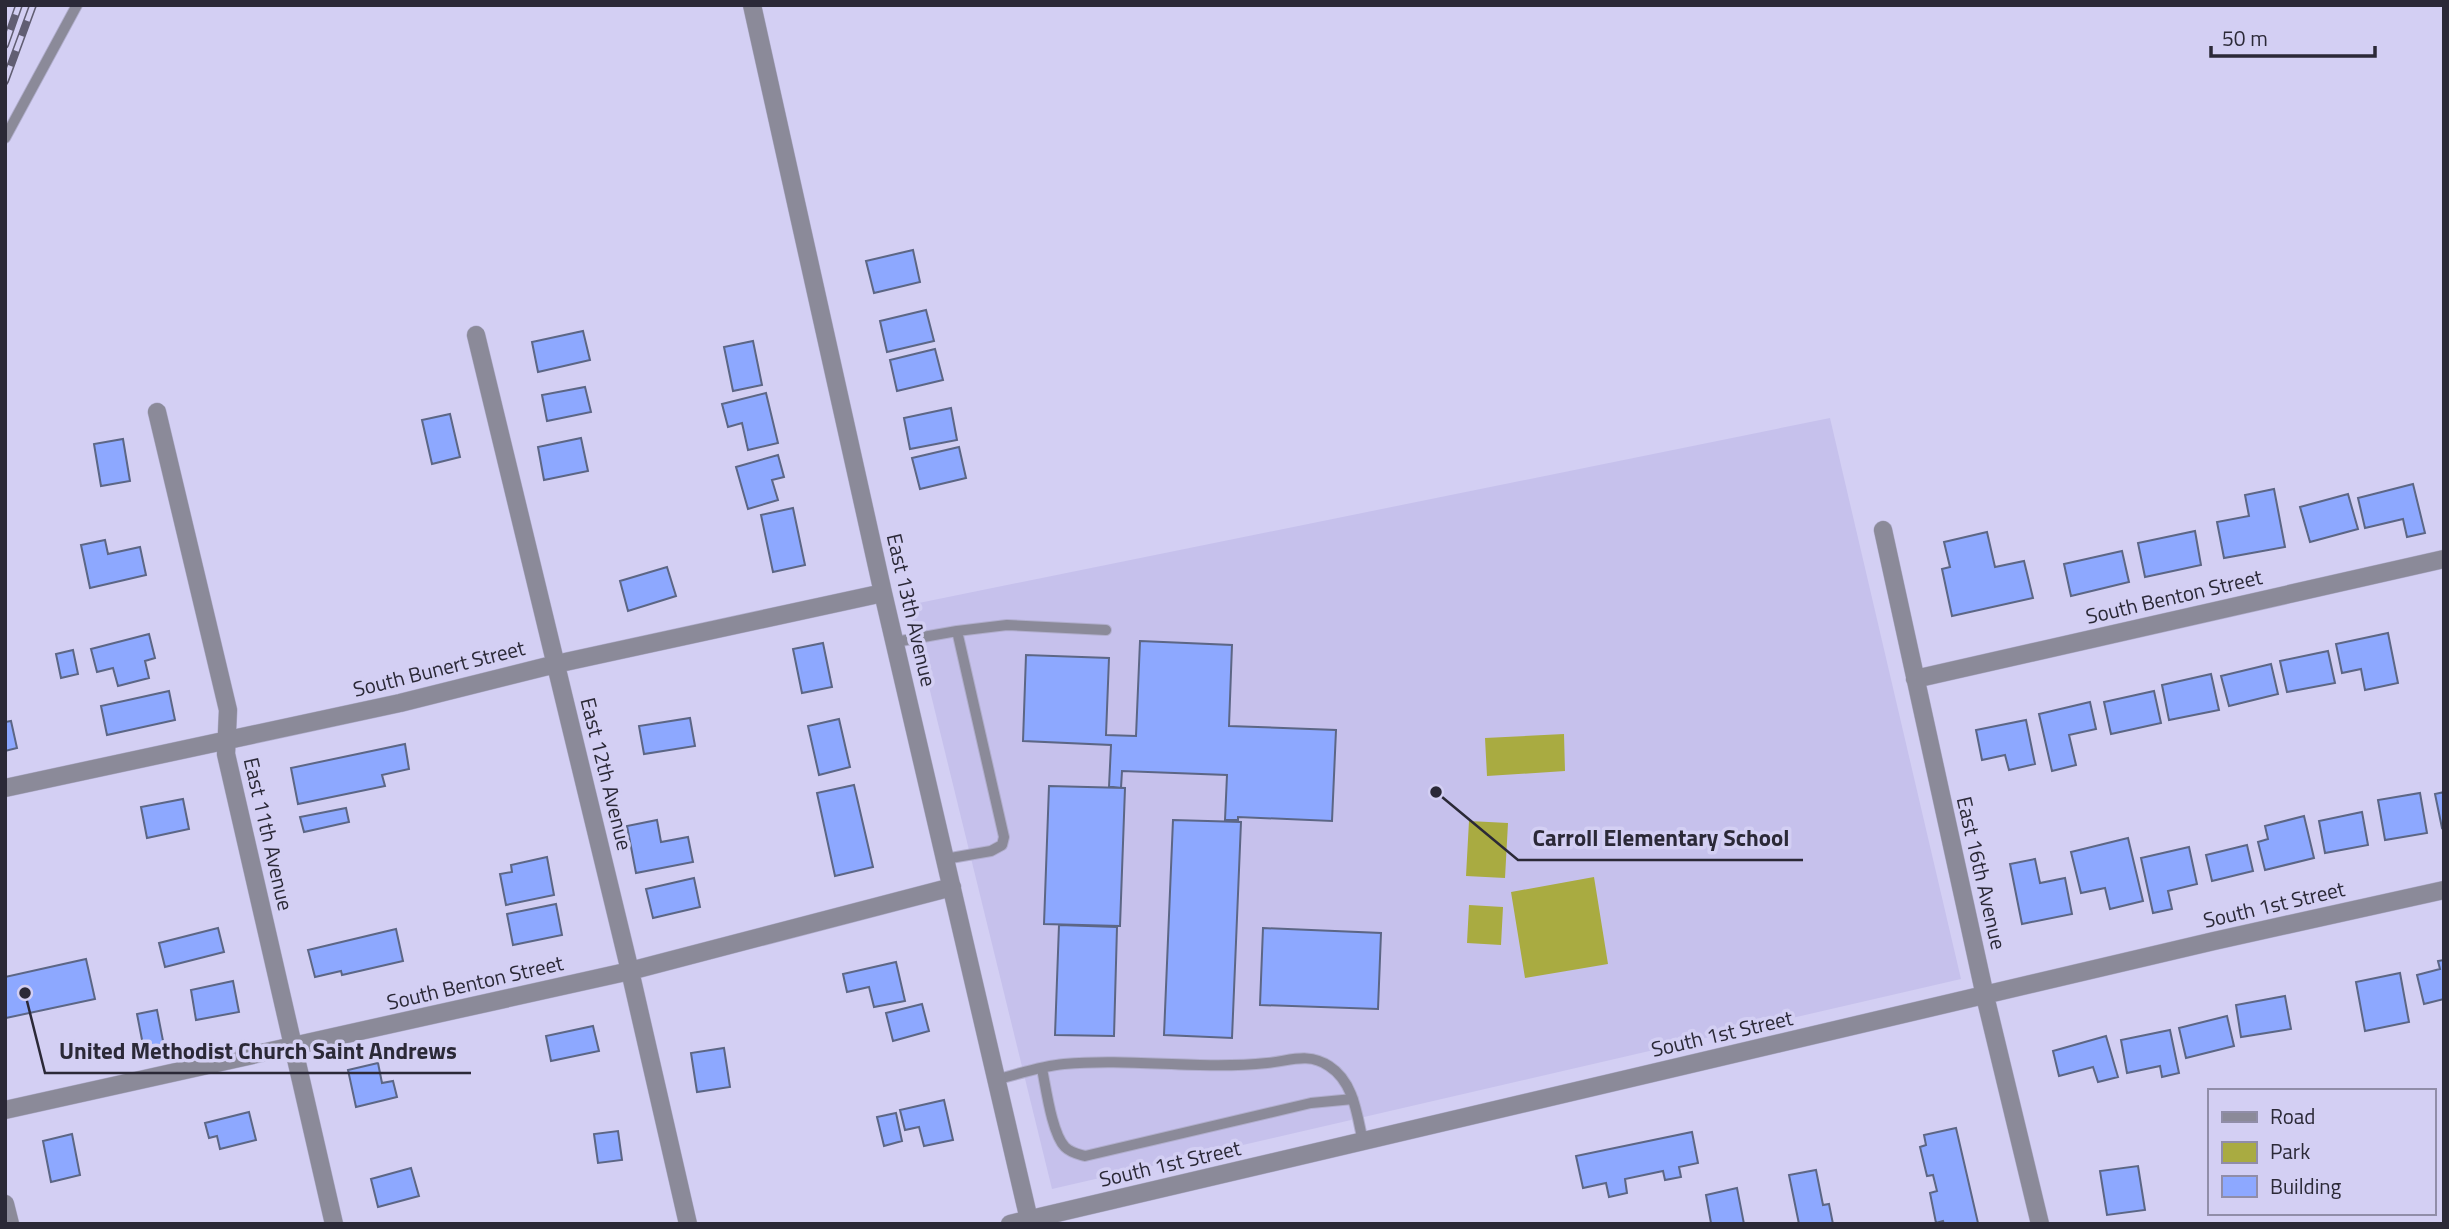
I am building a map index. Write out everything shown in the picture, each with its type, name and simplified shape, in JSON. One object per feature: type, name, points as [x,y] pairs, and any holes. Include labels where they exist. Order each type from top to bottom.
[{"type":"street","name":"East 13th Avenue","points":[[752,5],[883,593],[1029,1222]]},
{"type":"street","name":"East 12th Avenue","points":[[476,335],[630,971],[688,1224]]},
{"type":"street","name":"East 11th Avenue","points":[[157,412],[228,710],[226,754],[334,1224]]},
{"type":"street","name":"East 16th Avenue","points":[[1883,530],[1985,996],[2040,1224]]},
{"type":"street","name":"South Benton Street","points":[[1914,679],[2444,559]]},
{"type":"street","name":"South Bunert Street","points":[[5,788],[400,703],[556,664],[883,593]]},
{"type":"street","name":"South Benton Street","points":[[5,1110],[630,971],[952,887]]},
{"type":"street","name":"South 1st Street","points":[[1010,1224],[1029,1222],[2214,941],[2444,890]]},
{"type":"street","points":[[5,1204],[10,1224]]},
{"type":"lane","points":[[5,138],[77,5]]},
{"type":"lane","points":[[895,642],[1007,625],[1106,630]]},
{"type":"lane","points":[[945,859],[991,851],[1002,845],[1004,837],[957,631]]},
{"type":"lane","points":[[996,1080],[1064,1064],[1225,1065],[1270,1063],[1310,1057],[1336,1070],[1353,1099],[1363,1142]]},
{"type":"lane","points":[[1042,1069],[1057,1133],[1063,1146],[1071,1152],[1085,1156],[1311,1103],[1353,1099]]},
{"type":"shaded area","points":[[1830,418],[1961,979],[1052,1189],[909,605]]},
{"type":"green space","points":[[1564,734],[1565,771],[1487,776],[1485,738]]},
{"type":"green space","points":[[1469,821],[1508,823],[1505,878],[1466,876]]},
{"type":"green space","points":[[1594,877],[1608,964],[1525,978],[1511,892]]},
{"type":"green space","points":[[1469,905],[1503,907],[1501,945],[1467,943]]},
{"type":"building","points":[[913,250],[920,282],[874,293],[866,261]]},
{"type":"building","points":[[926,310],[934,341],[887,352],[880,321]]},
{"type":"building","points":[[583,331],[590,360],[538,372],[532,342]]},
{"type":"building","points":[[753,341],[762,385],[733,391],[724,347]]},
{"type":"building","points":[[935,349],[943,380],[897,391],[890,360]]},
{"type":"building","points":[[585,387],[591,412],[547,421],[542,395]]},
{"type":"building","points":[[766,393],[778,443],[748,450],[742,423],[728,427],[722,404]]},
{"type":"building","points":[[951,408],[957,440],[910,449],[904,418]]},
{"type":"building","points":[[450,414],[460,457],[432,464],[422,420]]},
{"type":"building","points":[[581,438],[588,471],[544,480],[538,447]]},
{"type":"building","points":[[123,439],[130,481],[101,486],[94,444]]},
{"type":"building","points":[[959,447],[966,478],[920,489],[912,458]]},
{"type":"building","points":[[778,455],[784,477],[772,480],[778,500],[748,509],[736,467]]},
{"type":"building","points":[[2413,484],[2425,533],[2407,537],[2403,519],[2365,528],[2358,498]]},
{"type":"building","points":[[2274,489],[2285,547],[2224,558],[2217,522],[2249,516],[2245,495]]},
{"type":"building","points":[[2348,494],[2358,529],[2310,542],[2300,507]]},
{"type":"building","points":[[793,508],[805,565],[773,572],[761,515]]},
{"type":"building","points":[[2195,531],[2201,565],[2145,577],[2138,543]]},
{"type":"building","points":[[1987,532],[1995,567],[2024,561],[2033,598],[1952,616],[1942,569],[1950,567],[1944,542]]},
{"type":"building","points":[[105,540],[108,554],[140,547],[146,575],[90,588],[81,545]]},
{"type":"building","points":[[2122,551],[2129,582],[2071,596],[2064,564]]},
{"type":"building","points":[[667,567],[676,596],[628,611],[620,581]]},
{"type":"building","points":[[2388,633],[2398,683],[2365,690],[2361,669],[2342,673],[2336,644]]},
{"type":"building","points":[[149,634],[155,658],[145,661],[149,678],[118,686],[113,668],[97,672],[91,649]]},
{"type":"building","points":[[1140,641],[1232,645],[1229,726],[1336,730],[1332,821],[1238,817],[1238,820],[1225,820],[1227,775],[1122,771],[1121,788],[1109,787],[1111,745],[1023,741],[1026,655],[1109,658],[1106,735],[1136,736]]},
{"type":"building","points":[[823,643],[832,687],[802,693],[793,649]]},
{"type":"building","points":[[73,650],[78,674],[61,678],[56,654]]},
{"type":"building","points":[[2328,651],[2335,683],[2287,692],[2280,661]]},
{"type":"building","points":[[2271,664],[2278,694],[2229,706],[2221,676]]},
{"type":"building","points":[[2211,674],[2219,710],[2169,720],[2162,685]]},
{"type":"building","points":[[169,691],[175,720],[107,735],[101,706]]},
{"type":"building","points":[[2154,691],[2161,723],[2111,734],[2104,702]]},
{"type":"building","points":[[2090,702],[2096,729],[2069,735],[2076,765],[2052,771],[2039,714]]},
{"type":"building","points":[[690,718],[695,746],[644,754],[639,726]]},
{"type":"building","points":[[839,719],[850,767],[819,775],[808,726]]},
{"type":"building","points":[[2026,720],[2035,764],[2009,770],[2005,755],[1982,760],[1976,730]]},
{"type":"building","points":[[11,721],[17,748],[5,751],[5,722]]},
{"type":"building","points":[[405,744],[409,769],[382,775],[385,786],[298,804],[291,768]]},
{"type":"building","points":[[854,785],[873,867],[835,876],[817,793]]},
{"type":"building","points":[[1049,786],[1125,788],[1120,926],[1044,924]]},
{"type":"building","points":[[2444,792],[2444,827],[2442,828],[2435,794]]},
{"type":"building","points":[[2420,793],[2427,833],[2385,840],[2378,800]]},
{"type":"building","points":[[183,799],[189,829],[147,838],[141,807]]},
{"type":"building","points":[[346,808],[349,822],[304,832],[300,817]]},
{"type":"building","points":[[2362,812],[2368,845],[2325,853],[2319,821]]},
{"type":"building","points":[[2304,816],[2314,858],[2265,870],[2258,842],[2268,839],[2265,826]]},
{"type":"building","points":[[657,820],[661,842],[688,837],[693,862],[636,873],[627,826]]},
{"type":"building","points":[[1173,820],[1241,822],[1232,1038],[1164,1035]]},
{"type":"building","points":[[2128,838],[2143,901],[2110,909],[2105,888],[2081,893],[2071,852]]},
{"type":"building","points":[[2247,845],[2253,871],[2212,881],[2206,855]]},
{"type":"building","points":[[2189,847],[2197,884],[2168,891],[2172,909],[2153,913],[2141,858]]},
{"type":"building","points":[[547,857],[554,895],[506,905],[500,874],[512,872],[511,865]]},
{"type":"building","points":[[2035,859],[2040,883],[2065,878],[2072,914],[2022,924],[2010,864]]},
{"type":"building","points":[[694,878],[700,907],[653,918],[646,889]]},
{"type":"building","points":[[556,904],[562,935],[513,945],[507,914]]},
{"type":"building","points":[[1059,925],[1117,927],[1114,1036],[1055,1035]]},
{"type":"building","points":[[218,928],[224,952],[165,967],[159,943]]},
{"type":"building","points":[[1263,928],[1381,933],[1378,1009],[1260,1005]]},
{"type":"building","points":[[396,929],[403,961],[342,975],[341,971],[315,977],[308,950]]},
{"type":"building","points":[[86,959],[95,999],[6,1018],[5,977]]},
{"type":"building","points":[[2444,960],[2444,999],[2424,1004],[2417,975],[2440,969],[2438,961]]},
{"type":"building","points":[[896,962],[905,1001],[874,1007],[869,987],[847,992],[843,974]]},
{"type":"building","points":[[2400,973],[2409,1022],[2365,1031],[2356,982]]},
{"type":"building","points":[[233,981],[239,1012],[196,1020],[191,990]]},
{"type":"building","points":[[2285,996],[2291,1029],[2241,1037],[2236,1005]]},
{"type":"building","points":[[922,1004],[929,1031],[893,1041],[886,1013]]},
{"type":"building","points":[[157,1010],[164,1046],[144,1050],[137,1014]]},
{"type":"building","points":[[2227,1016],[2234,1046],[2186,1058],[2179,1028]]},
{"type":"building","points":[[593,1026],[599,1051],[551,1061],[546,1036]]},
{"type":"building","points":[[2170,1030],[2179,1073],[2162,1077],[2160,1066],[2127,1073],[2121,1040]]},
{"type":"building","points":[[2106,1036],[2118,1077],[2098,1082],[2093,1067],[2059,1076],[2053,1051]]},
{"type":"building","points":[[724,1048],[730,1087],[697,1092],[691,1053]]},
{"type":"building","points":[[378,1063],[382,1083],[393,1081],[397,1097],[356,1107],[348,1070]]},
{"type":"building","points":[[944,1100],[953,1140],[924,1146],[919,1127],[905,1130],[900,1110]]},
{"type":"building","points":[[249,1112],[256,1140],[220,1149],[217,1136],[209,1138],[205,1123]]},
{"type":"building","points":[[896,1113],[902,1141],[884,1146],[877,1117]]},
{"type":"building","points":[[1956,1128],[1978,1223],[1974,1224],[1944,1224],[1943,1221],[1936,1223],[1930,1193],[1937,1191],[1933,1175],[1927,1176],[1920,1147],[1926,1145],[1924,1135]]},
{"type":"building","points":[[618,1131],[622,1160],[598,1163],[594,1134]]},
{"type":"building","points":[[1692,1132],[1698,1163],[1679,1167],[1681,1177],[1665,1180],[1663,1171],[1625,1179],[1627,1193],[1609,1197],[1606,1183],[1583,1188],[1576,1156]]},
{"type":"building","points":[[72,1134],[80,1175],[51,1182],[43,1141]]},
{"type":"building","points":[[2138,1166],[2145,1210],[2107,1215],[2100,1171]]},
{"type":"building","points":[[411,1168],[419,1196],[378,1207],[371,1179]]},
{"type":"building","points":[[1816,1170],[1823,1205],[1829,1204],[1833,1224],[1799,1224],[1789,1175]]},
{"type":"building","points":[[1737,1188],[1744,1224],[1707,1224],[1711,1223],[1706,1195]]},
{"type":"railway","points":[[5,45],[19,5]]},
{"type":"railway","points":[[5,81],[33,5]]},
{"type":"place","name":"Carroll Elementary School","points":[[1436,792]]},
{"type":"place","name":"United Methodist Church Saint Andrews","points":[[25,993]]}]
